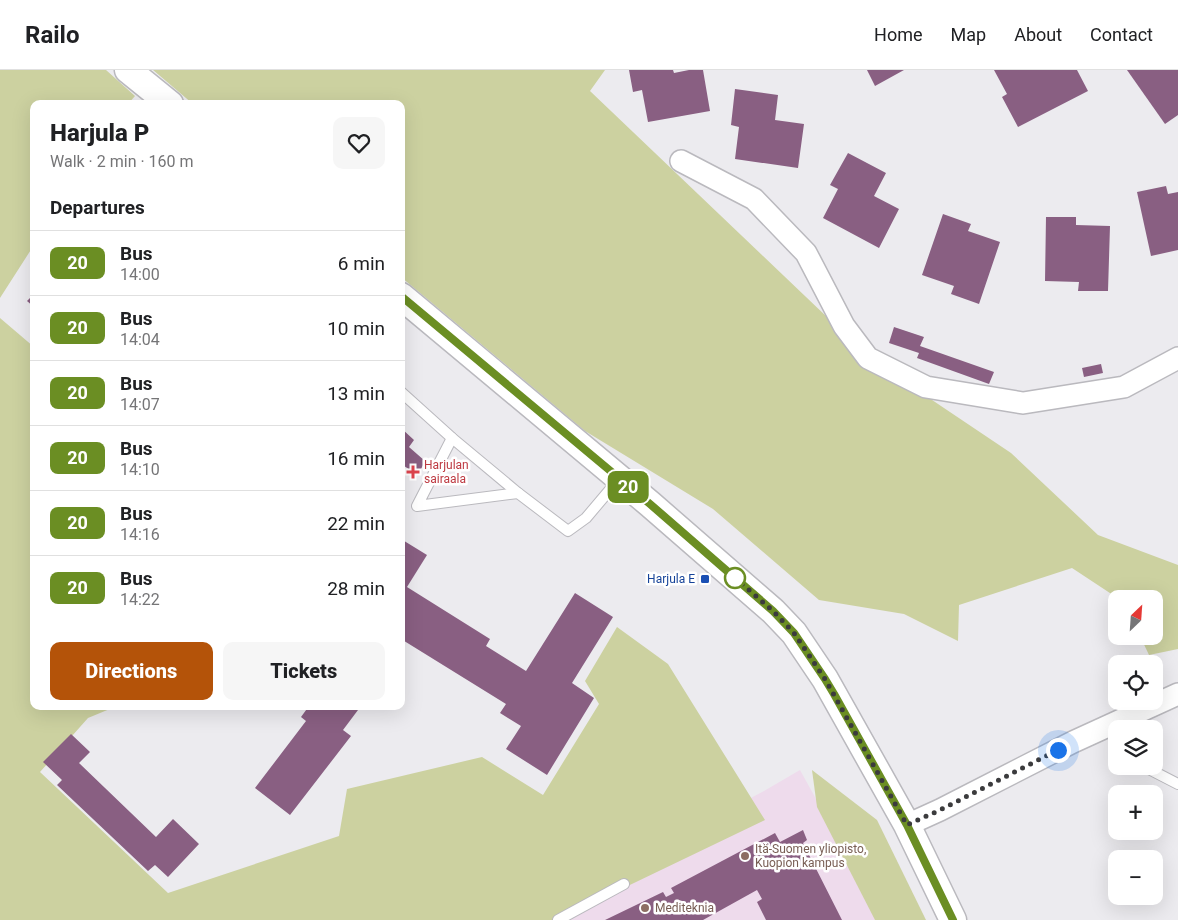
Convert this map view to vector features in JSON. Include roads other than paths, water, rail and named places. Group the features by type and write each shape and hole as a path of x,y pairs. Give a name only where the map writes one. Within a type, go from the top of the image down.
{"street":[{"path":"128,70 165,100"},
{"path":"681,161 754,199 806,253 844,326 868,358 926,387 1023,403 1124,387 1178,358"},
{"path":"405,299 773,611 794,633 825,679 907,825 953,920"},
{"path":"907,825 1073,742 1109,729 1178,694"}],"lane":[{"path":"405,396 452,438 568,532 586,518 619,479"},
{"path":"452,438 417,506 518,493"},
{"path":"1160,775 1178,784"},
{"path":"558,920 624,884"}],"place":[{"name":"Harjulan sairaala","path":"413,472"},
{"name":"Harjula E","path":"705,579"},
{"name":"Itä-Suomen yliopisto, Kuopion kampus","path":"745,856"},
{"name":"Mediteknia","path":"645,908"}]}
